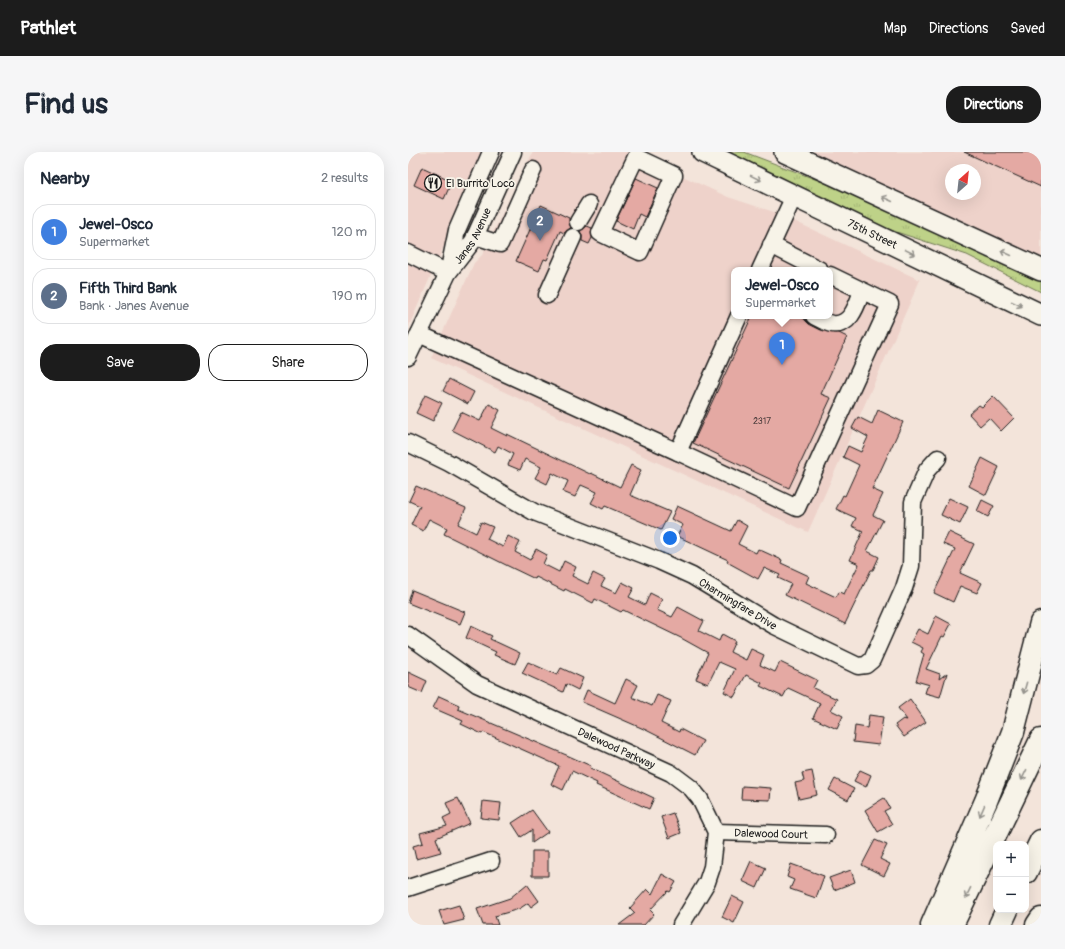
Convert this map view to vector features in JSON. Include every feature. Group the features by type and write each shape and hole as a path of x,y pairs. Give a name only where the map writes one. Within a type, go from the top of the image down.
{"highway":[{"path":"932,925 986,801 1013,732 1041,623"},
{"path":"952,925 1041,740"},
{"path":"1029,866 1041,841"},
{"path":"1000,925 1006,913"},
{"path":"1037,925 1041,919"}],"main road":[{"name":"75th Street","path":"703,152 1041,315"},
{"path":"784,152 1041,270"}],"street":[{"name":"Janes Avenue","path":"448,273 457,230 492,152"},
{"name":"Janes Avenue","path":"408,357 448,273 474,236 513,152"},
{"path":"636,157 656,159 674,175 640,252 600,233 636,157"},
{"path":"474,236 500,244 533,170"},
{"path":"761,267 794,196"},
{"path":"547,295 589,204"},
{"path":"771,245 814,267"},
{"path":"409,255 448,273"},
{"path":"419,334 797,508 890,304 833,276"},
{"path":"821,319 832,324 840,324 850,316 862,291"},
{"path":"678,452 738,319"},
{"name":"Charmingfare Drive","path":"408,443 449,463 534,512 659,561 692,576 773,625 858,666 866,664 872,660 904,588 911,566 914,502 927,470 938,458"},
{"name":"Dalewood Parkway","path":"408,635 477,684 671,773 691,788 700,799 716,832"},
{"path":"681,925 706,882 712,867 716,832"},
{"name":"Dalewood Court","path":"716,832 826,835"},
{"path":"408,888 492,861"}],"shaded area":[{"path":"408,152 485,152 408,328"},
{"path":"533,152 630,152 728,197 777,213 920,280 808,532 431,358 474,263 482,255"},
{"path":"807,152 1041,152 1041,259"}],"green space":[{"path":"725,152 744,152 841,189 1041,281 1041,292 967,255 878,226"}],"building":[{"path":"964,152 1041,152 1041,187"},
{"name":"El Burrito Loco","path":"422,167 452,181 444,199 414,185"},
{"path":"636,178 658,188 645,217 639,214 633,229 616,221"},
{"path":"541,205 569,218 571,228 564,233 560,231 547,260 544,259 539,271 516,261"},
{"path":"587,226 592,228 592,238 589,244 582,241 580,231"},
{"path":"751,319 804,319 809,324 821,330 839,333 847,337 821,394 831,398 789,488 693,443"},
{"path":"449,379 474,392 468,404 443,391"},
{"path":"425,395 442,403 433,421 416,413"},
{"path":"993,396 1014,418 1001,431 989,418 980,426 969,414 979,405 982,407"},
{"path":"489,404 500,410 491,428 507,436 507,434 590,474 591,473 620,487 631,465 641,470 630,495 670,512 661,530 605,506 603,509 591,503 597,492 581,485 575,497 563,492 568,481 552,473 547,484 535,478 541,467 525,459 520,470 508,465 513,454 498,446 495,452 452,430 461,412 480,421"},
{"path":"878,410 903,422 872,489 883,494 873,515 883,520 867,551 879,557 873,570 871,570 845,624 785,595 791,584 778,578 780,575 764,568 758,579 727,562 728,560 677,536 683,525 671,519 677,506 731,531 737,520 747,526 738,544 756,553 758,549 782,560 781,563 809,576 806,583 836,597 839,592 844,594 859,564 850,560 863,531 852,526 856,518 836,509 843,495 845,496 859,465 843,457 848,446 861,452 868,437 852,428 858,417 872,424"},
{"path":"982,458 999,467 986,495 969,486"},
{"path":"416,486 466,508 458,524 476,533 481,522 493,527 487,539 503,547 508,536 520,542 515,552 530,560 536,549 547,555 543,564 559,572 564,561 576,567 572,576 588,584 593,573 605,579 601,586 616,593 622,582 634,588 629,597 645,605 650,593 662,599 657,610 672,617 678,607 704,621 699,631 719,641 722,634 735,641 730,652 746,660 751,649 764,655 760,665 775,672 780,662 817,680 813,688 837,699 831,710 843,716 837,729 813,718 820,703 788,688 783,697 760,686 762,683 746,675 734,697 724,692 735,669 719,662 708,684 696,679 708,653 681,638 623,610 621,612 595,599 593,603 536,577 535,579 444,534 447,528 429,519 423,531 411,525 420,506 409,501"},
{"path":"949,498 968,507 960,524 941,515"},
{"path":"982,500 994,506 988,517 977,511"},
{"path":"949,532 974,544 960,573 982,583 977,593 960,586 953,602 934,593 955,549 943,544"},
{"path":"412,590 465,612 460,624 408,603"},
{"path":"936,616 951,624 944,637 942,636 926,669 940,674 939,679 947,673 940,697 925,693 927,687 930,685 916,681 924,654 921,652 923,648 911,642 918,629 928,634"},
{"path":"471,626 492,636 490,639 520,653 515,664 494,655 496,652 466,638"},
{"path":"528,662 557,675 561,668 583,678 578,690 566,684 563,692 522,673"},
{"path":"408,672 427,681 422,693 408,687"},
{"path":"626,679 638,685 632,697 652,706 657,695 671,701 661,723 679,732 680,729 703,741 695,755 646,730 582,702 587,690 615,703"},
{"path":"439,696 459,705 458,709 591,766 590,768 654,798 649,809 596,785 597,783 572,771 563,790 551,784 559,766 483,732 482,734 461,724 463,721 433,708"},
{"path":"910,699 926,722 904,737 895,725 903,719 907,720 898,708"},
{"path":"869,715 883,717 879,745 853,742 855,726 867,728"},
{"path":"860,770 871,775 866,787 854,781"},
{"path":"812,771 817,795 799,799 795,783 804,781 802,773"},
{"path":"835,779 854,789 848,800 829,790"},
{"path":"742,786 771,788 770,800 741,799"},
{"path":"458,798 470,823 436,838 441,852 416,859 413,846 423,843 420,833 447,826 443,818 451,814 446,803"},
{"path":"884,798 890,808 884,811 892,824 878,832 865,810"},
{"path":"483,801 501,803 499,820 481,818"},
{"path":"532,810 548,832 532,843 532,830 521,837 512,823"},
{"path":"673,813 681,833 669,838 661,817"},
{"path":"875,840 887,845 880,859 890,864 884,876 862,865"},
{"path":"532,851 548,851 548,876 532,876"},
{"path":"751,861 766,868 757,888 742,881"},
{"path":"791,864 824,876 816,898 790,889 794,880 787,877"},
{"path":"851,870 855,882 834,890 829,878"},
{"path":"662,874 676,882 670,892 668,891 650,910 654,914 644,925 619,925 635,913 630,908 647,889 652,894"},
{"path":"527,884 539,901 531,907 528,903 519,909 495,916 498,925 483,925 477,909 510,898"},
{"path":"732,896 744,902 734,923 722,917"},
{"path":"459,905 464,920 444,925 439,911"}],"place":[{"name":"El Burrito Loco","path":"433,183"},
{"name":"Fifth Third Bank","path":"540,241"},
{"name":"Jewel-Osco","path":"782,365"}]}
